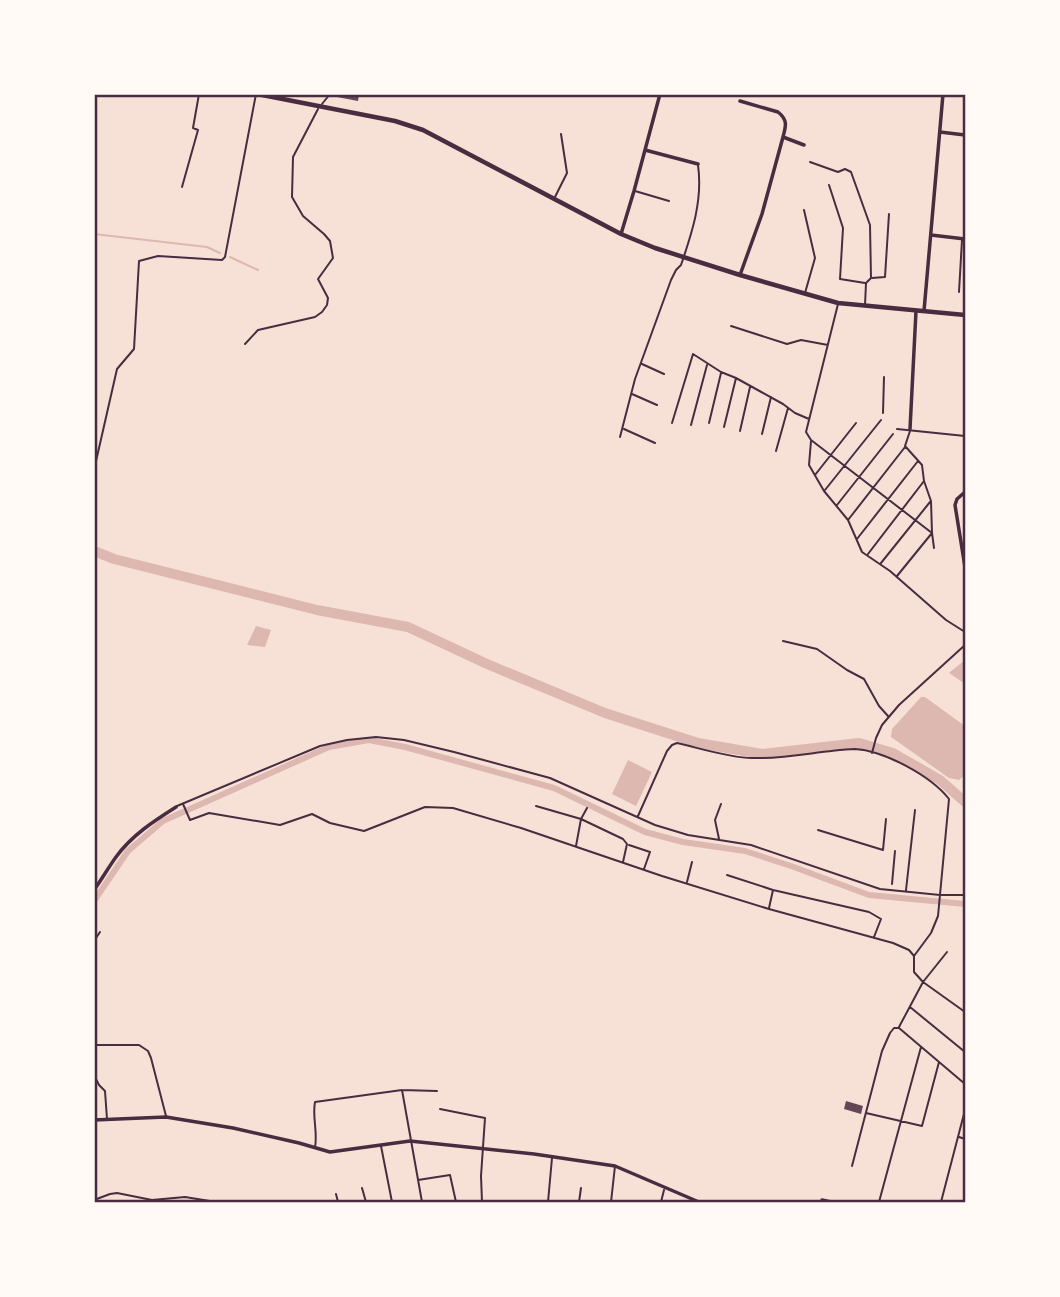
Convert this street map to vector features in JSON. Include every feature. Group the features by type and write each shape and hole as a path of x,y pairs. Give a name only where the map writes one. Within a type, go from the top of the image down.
{"street":[{"path":"257,94 395,121 423,130 637,242 684,258 838,303 965,315"},
{"path":"621,234 660,94"},
{"path":"924,311 943,94"},
{"path":"740,101 778,112 786,119 762,214 740,275"},
{"path":"940,132 965,135"},
{"path":"783,137 804,145"},
{"path":"645,150 698,164"},
{"path":"931,235 964,239"},
{"path":"910,429 916,311"},
{"path":"965,492 955,505 965,567"},
{"path":"94,890 117,855 133,838 176,807"},
{"path":"94,1121 166,1117 233,1128 330,1152 411,1141 615,1166 699,1202"},
{"path":"822,1201 831,1202"}],"lane":[{"path":"182,187 198,130 193,128 199,94"},
{"path":"94,470 117,369 134,349 139,261 158,256 222,260 225,257 257,94"},
{"path":"245,344 258,330 315,317 327,305 328,298 318,279 333,258 330,241 303,216 292,197 293,157 320,106 330,94"},
{"path":"554,198 567,173 561,134"},
{"path":"810,162 838,173 845,169 851,172 870,225 871,278"},
{"path":"620,437 641,364 671,280 684,258 697,215 700,175 698,164"},
{"path":"830,185 843,228 840,279 866,283"},
{"path":"634,191 669,201"},
{"path":"804,210 815,258 804,294"},
{"path":"865,306 866,283 871,278 885,277 889,214"},
{"path":"959,292 964,239"},
{"path":"838,303 806,432 811,440 932,533"},
{"path":"731,326 787,344 802,340 828,345"},
{"path":"672,423 693,354 721,372 771,397 795,414 810,419"},
{"path":"691,425 707,363"},
{"path":"641,364 664,374"},
{"path":"709,423 721,372"},
{"path":"883,413 884,377"},
{"path":"724,427 736,378"},
{"path":"740,430 750,386"},
{"path":"631,393 657,405"},
{"path":"762,433 771,397"},
{"path":"775,451 788,408"},
{"path":"824,491 881,420"},
{"path":"814,476 856,423"},
{"path":"623,429 655,443"},
{"path":"897,429 965,436"},
{"path":"848,520 905,446 910,429"},
{"path":"837,505 892,434"},
{"path":"811,440 808,465 824,491 848,520 862,552 897,576 946,620 965,632"},
{"path":"905,446 922,465 924,481 932,500 934,548"},
{"path":"857,540 918,461"},
{"path":"867,555 924,481"},
{"path":"881,564 932,500"},
{"path":"897,576 932,533"},
{"path":"783,640 817,649 864,679 879,706 889,716"},
{"path":"872,751 883,725 898,705 965,645"},
{"path":"176,807 320,746 376,737 404,740 550,778 655,825 688,835 751,845 880,889 965,895"},
{"path":"638,818 667,751 677,743 748,758 845,749 872,751 924,776 949,799 938,916 931,933 915,956 914,972 923,982 965,1012"},
{"path":"183,804 190,821 209,813 280,825 312,814 330,823 363,831 425,807 453,808 769,909 893,943 909,950 915,956"},
{"path":"719,840 715,820 721,804"},
{"path":"536,806 581,819 623,839 627,844 650,852 644,870"},
{"path":"576,847 581,819 587,808"},
{"path":"906,891 915,810"},
{"path":"818,830 883,850 886,819"},
{"path":"623,863 627,844"},
{"path":"892,884 895,852"},
{"path":"687,883 692,862"},
{"path":"727,875 804,898 869,912 881,919 874,938"},
{"path":"769,909 774,890"},
{"path":"94,941 100,932"},
{"path":"899,1028 923,982 947,952"},
{"path":"910,1007 965,1052"},
{"path":"852,1166 881,1051 894,1028 899,1028 965,1084"},
{"path":"94,1045 144,1047 150,1058 166,1117"},
{"path":"879,1202 921,1047"},
{"path":"866,1112 922,1126 939,1062"},
{"path":"95,1077 105,1091 107,1120"},
{"path":"315,1148 315,1102 402,1090 437,1091"},
{"path":"402,1090 422,1202"},
{"path":"440,1109 485,1118 482,1202"},
{"path":"942,1202 965,1110"},
{"path":"958,1137 965,1139"},
{"path":"381,1145 392,1202"},
{"path":"548,1202 552,1158"},
{"path":"611,1202 615,1166"},
{"path":"418,1180 450,1175 456,1202"},
{"path":"362,1188 366,1202"},
{"path":"579,1202 580,1188"},
{"path":"661,1202 665,1188"},
{"path":"94,1200 117,1193 152,1200 185,1197 216,1202"},
{"path":"336,1194 338,1202"}],"shaded area":[{"path":"256,626 271,630 265,647 247,645"},
{"path":"965,660 965,684 949,673"},
{"path":"921,697 925,697 965,726 965,775 959,780 949,778 891,737 892,729"},
{"path":"628,760 652,772 636,806 612,794"}],"building":[{"path":"340,94 357,94 358,101 337,97"},
{"path":"846,1101 863,1106 861,1114 844,1109"}],"waterway":[{"path":"94,234 207,247 220,253"},
{"path":"230,257 258,270"},
{"path":"94,551 114,559 317,610 408,627 487,664 605,713 698,743 762,754 859,743 893,753 940,780 965,802"},
{"path":"94,901 128,851 163,821 329,747 369,740 405,747 554,788 645,832 683,842 745,851 869,895 965,904"}]}
